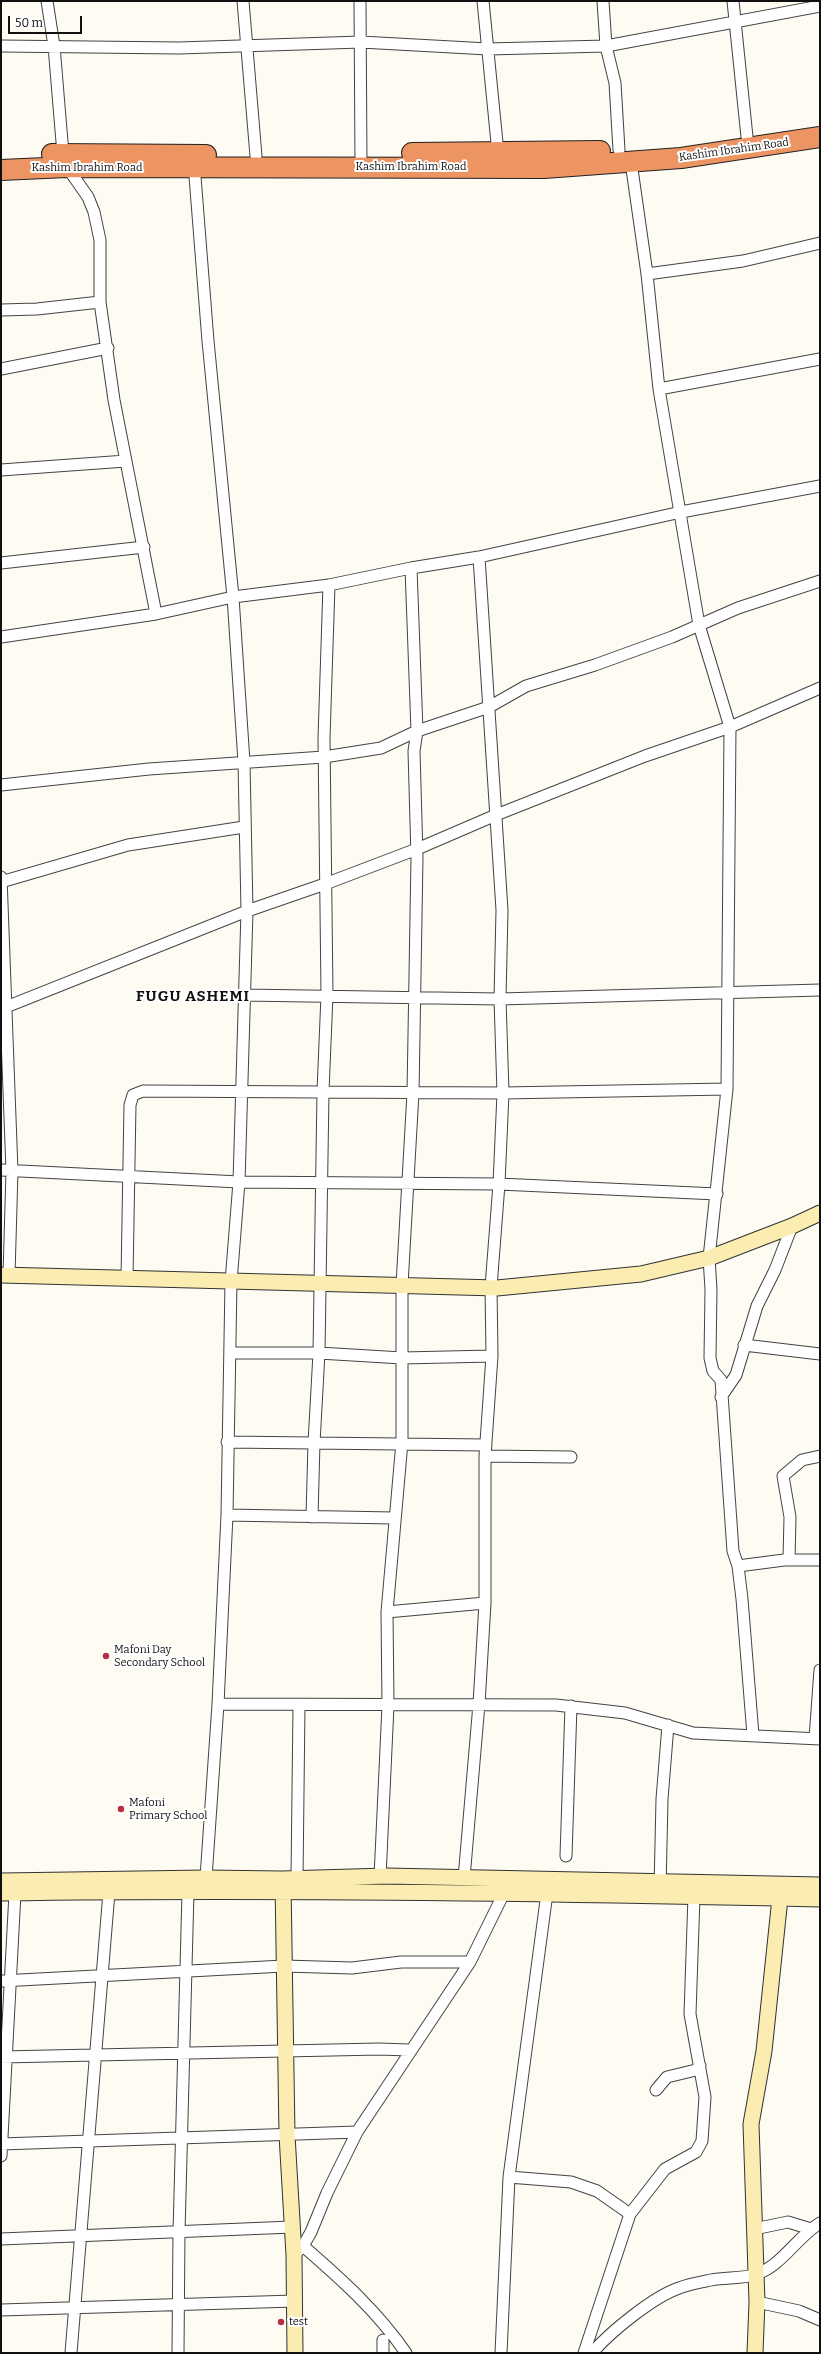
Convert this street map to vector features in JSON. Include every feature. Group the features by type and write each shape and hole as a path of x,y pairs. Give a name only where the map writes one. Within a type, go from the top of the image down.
{"highway":[{"name":"Kashim Ibrahim Road","path":"194,161 256,156 544,168 747,137 820,124"},
{"name":"Kashim Ibrahim Road","path":"1,158 194,161 361,160 498,153 625,156 756,149 820,138"},
{"name":"Kashim Ibrahim Road","path":"1,170 65,160"}],"street":[{"path":"47,1 54,46 65,160 88,197 94,212 100,240 100,302 108,348 114,400 156,614"},
{"path":"243,1 256,156"},
{"path":"360,1 361,160"},
{"path":"483,1 498,153"},
{"path":"603,1 606,46 615,83 625,156 647,274 659,389 699,625 730,727 727,1089 709,1258 711,1288 710,1358 713,1371 721,1380 733,1551 738,1566 753,1735"},
{"path":"733,1 747,137"},
{"path":"1,46 179,48 361,42 488,49 606,46 736,23 820,6"},
{"path":"194,161 209,349 234,597 244,762 244,827 247,911 243,995 239,1182 231,1282 227,1442 227,1515 218,1704 206,1878"},
{"path":"647,274 743,262 820,243"},
{"path":"1,310 37,309 100,302"},
{"path":"1,369 108,348"},
{"path":"659,389 820,359"},
{"path":"1,470 126,460"},
{"path":"1,636 156,614 234,597 329,585 411,568 479,557 681,512 820,486"},
{"path":"1,563 144,547"},
{"path":"464,1878 479,1704 485,1603 485,1450 492,1356 491,1286 499,1184 502,1093 500,1000 502,910 479,557"},
{"path":"380,1877 388,1706 386,1612 402,1442 404,1372 402,1358 402,1286 413,1093 417,849 414,751 417,731 411,568"},
{"path":"1,785 52,778 324,757 381,748 417,731 489,707 526,686 595,665 699,625 738,608 820,581"},
{"path":"312,1517 319,1353 323,1091 327,995 324,757 329,585"},
{"path":"4,1008 247,911 325,884 417,849 496,815 645,756 730,727 820,688"},
{"path":"244,827 128,845 1,880 7,1170 5,1275 402,1286 491,1286 497,1288 641,1274 709,1258 792,1226 820,1213"},
{"path":"243,995 327,995 500,1000 820,990"},
{"path":"127,1278 131,1177 130,1105 133,1095 143,1090 502,1093 727,1089"},
{"path":"7,1170 239,1182 321,1181 499,1184 717,1194"},
{"path":"721,1397 736,1375 757,1306 775,1270 792,1226"},
{"path":"744,1345 820,1354"},
{"path":"230,1353 319,1353 402,1358 492,1356"},
{"path":"227,1442 402,1442 571,1457"},
{"path":"789,1560 790,1517 783,1476 802,1460 820,1456"},
{"path":"227,1515 394,1518"},
{"path":"738,1566 789,1560 820,1560"},
{"path":"386,1612 485,1603"},
{"path":"218,1704 388,1706 479,1704 571,1706 625,1713 693,1733 817,1738 820,1670"},
{"path":"297,1879 300,1705"},
{"path":"566,1856 571,1706"},
{"path":"660,1888 662,1799 668,1725"},
{"path":"1,2156 8,1893 188,1892 283,1886 297,1879 380,1877 464,1878 660,1888 694,1896 820,1899"},
{"path":"1,1881 206,1878 283,1886 504,1893 820,1885"},
{"path":"283,1886 287,2135 292,2227 298,2251 294,2301 295,2353"},
{"path":"71,2353 109,1892"},
{"path":"178,2353 181,2139 188,1892"},
{"path":"298,2251 357,2132 409,2050 434,2019 470,1962 504,1893"},
{"path":"502,2353 509,2177 547,1893"},
{"path":"584,2353 630,2214 665,2169 696,2152 702,2141 706,2097 690,2014 694,1896"},
{"path":"755,2353 757,2302 751,2124 764,2051 780,1898"},
{"path":"6,1980 284,1966 352,1968 401,1962 470,1962"},
{"path":"4,2057 409,2050"},
{"path":"656,2090 667,2077 696,2070 700,2066"},
{"path":"1,2144 357,2132"},
{"path":"509,2177 571,2182 597,2191 630,2214"},
{"path":"754,2229 788,2222 815,2226"},
{"path":"592,2353 604,2339 639,2311 678,2288 713,2280 756,2274 776,2263 815,2226"},
{"path":"1,2239 80,2237 292,2227"},
{"path":"298,2251 347,2284 390,2329 406,2353"},
{"path":"1,2310 178,2306 294,2301"},
{"path":"757,2302 799,2310 820,2320"},
{"path":"383,2340 383,2353"}],"place":[{"name":"Mafoni Day Secondary School","path":"106,1656"},
{"name":"Mafoni Primary School","path":"121,1809"},
{"name":"test","path":"281,2322"}],"district":[{"name":"FUGU ASHEMI","path":"193,997"}]}
